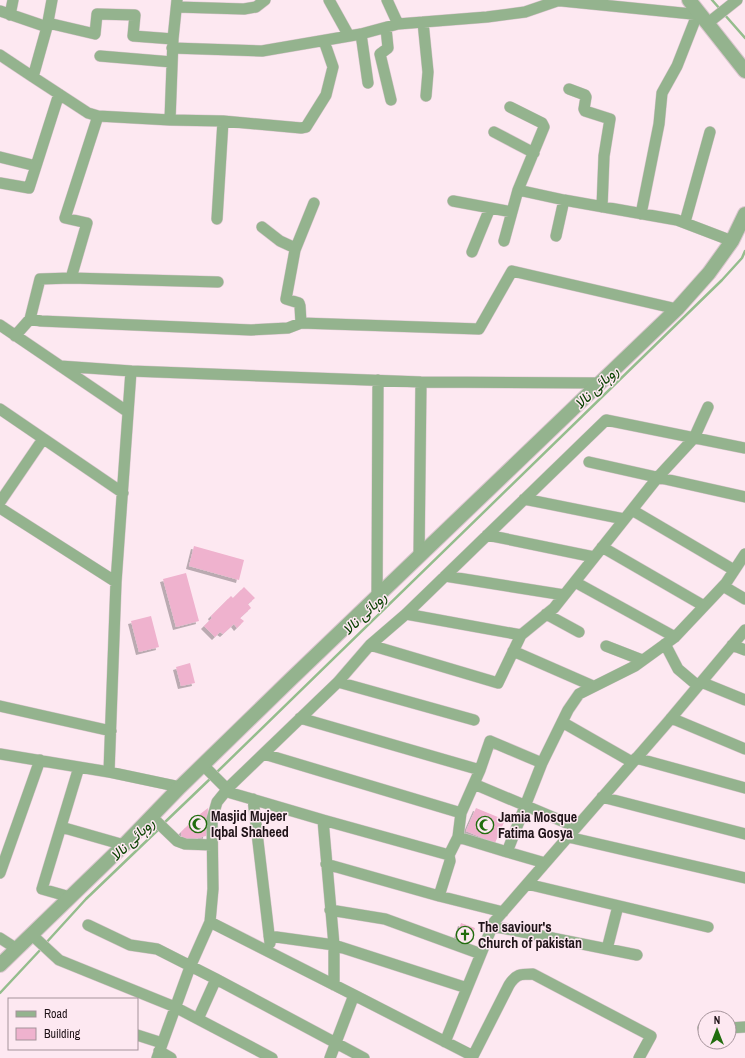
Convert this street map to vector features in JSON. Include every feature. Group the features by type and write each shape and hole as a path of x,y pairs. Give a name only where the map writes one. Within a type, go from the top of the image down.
{"street":[{"path":"13,0 5,13 47,25 95,34 97,14 136,15 133,36 173,43 262,51 361,34 398,24 526,12 562,0 706,17"},
{"path":"33,77 52,0"},
{"path":"170,120 173,43 177,3 244,9 256,7 265,0"},
{"path":"329,0 349,36"},
{"path":"387,0 398,24"},
{"path":"689,0 706,17 745,71"},
{"path":"641,214 659,124 662,93 706,17 735,1"},
{"path":"423,22 428,72 426,96"},
{"path":"386,28 388,48 380,54 391,100"},
{"path":"361,34 368,83"},
{"path":"0,55 88,113 98,116 170,120 223,120 295,128 306,127 326,95 333,67 324,40"},
{"path":"100,56 172,62"},
{"path":"569,89 585,95 585,111 608,117 610,119 604,156 602,207"},
{"path":"0,183 29,188 59,94"},
{"path":"504,242 518,190 544,127 542,123 510,107"},
{"path":"71,278 87,223 65,218 98,116"},
{"path":"217,219 223,120"},
{"path":"494,132 534,152"},
{"path":"685,222 710,132"},
{"path":"0,157 36,166"},
{"path":"518,190 685,222 732,242"},
{"path":"556,236 564,200"},
{"path":"453,201 512,212"},
{"path":"301,323 299,303 286,299 295,250 314,203"},
{"path":"472,252 490,208"},
{"path":"0,965 17,949 35,938 70,897 124,845 154,819 180,787 204,766 377,596 677,310 709,273 732,242 745,214"},
{"path":"262,227 280,241 293,247 295,250"},
{"path":"30,319 41,321 251,330 288,328 301,323 479,329 512,271 677,310"},
{"path":"15,336 30,319 40,279 71,278 218,282"},
{"path":"0,325 128,412"},
{"path":"59,366 131,371 421,382 599,383"},
{"path":"109,772 116,582 131,371"},
{"path":"377,596 378,380"},
{"path":"419,556 421,382"},
{"path":"370,645 498,683 521,635 554,608 658,477 694,438 708,407"},
{"path":"0,409 123,493"},
{"path":"159,1051 190,967 210,922 213,889 212,819 217,802 225,788 264,754 338,682 370,645 406,614 606,420 745,448"},
{"path":"0,502 43,439"},
{"path":"589,462 745,497"},
{"path":"524,499 624,519"},
{"path":"0,508 116,582"},
{"path":"632,510 734,570"},
{"path":"487,535 594,558"},
{"path":"602,547 704,606"},
{"path":"507,852 542,763 568,710 579,694 635,666 675,637 723,586 745,554"},
{"path":"445,576 564,595"},
{"path":"575,582 675,637"},
{"path":"723,586 745,599"},
{"path":"406,614 521,635"},
{"path":"546,614 579,632"},
{"path":"445,1042 492,926 502,912 671,718 745,630"},
{"path":"665,644 678,669 699,684 745,700"},
{"path":"732,645 745,650"},
{"path":"606,646 642,660"},
{"path":"513,651 593,686"},
{"path":"338,682 474,720"},
{"path":"0,706 111,731"},
{"path":"300,718 480,770"},
{"path":"671,718 745,749"},
{"path":"562,722 634,760 745,788"},
{"path":"439,896 450,861 449,855 458,837 461,813 480,770 490,741 542,763"},
{"path":"0,754 109,772 180,787"},
{"path":"264,754 461,813"},
{"path":"0,873 40,760"},
{"path":"204,766 231,793 449,855"},
{"path":"70,897 42,889 79,767"},
{"path":"474,784 576,827"},
{"path":"602,797 745,834"},
{"path":"253,799 270,953"},
{"path":"154,819 177,841 185,844 212,845"},
{"path":"323,820 334,945 334,985"},
{"path":"61,827 124,845"},
{"path":"458,837 545,863"},
{"path":"568,837 745,878"},
{"path":"326,864 502,912"},
{"path":"526,884 708,927"},
{"path":"607,949 618,906"},
{"path":"330,910 385,919 481,954"},
{"path":"210,922 472,1057 514,977 522,974 533,974 651,1036 639,1058"},
{"path":"88,925 130,945 157,949 364,1058"},
{"path":"492,926 637,955"},
{"path":"269,936 334,945 467,988"},
{"path":"0,938 17,949"},
{"path":"35,938 58,960 175,1008 272,1058"},
{"path":"198,1019 216,979"},
{"path":"330,1058 354,995"},
{"path":"138,1036 171,1058"}],"building":[{"path":"194,546 244,560 239,580 189,566"},
{"path":"186,573 199,621 176,627 163,579"},
{"path":"244,587 255,598 248,604 251,608 240,618 244,621 237,628 234,624 223,634 220,632 215,637 204,626 212,618 211,616 231,596 233,598"},
{"path":"151,616 159,647 139,652 131,621"},
{"path":"190,663 195,683 181,686 176,667"},
{"name":"Masjid Mujeer Iqbal Shaheed","path":"208,808 206,836 190,840 182,838 181,832 188,825 192,824 191,821"},
{"name":"Jamia Mosque Fatima Gosya","path":"476,808 505,820 495,843 466,831"},
{"name":"The saviour's Church of pakistan","path":"461,923 475,928 469,946 455,942"}],"waterway":[{"name":"روہائی نالا","path":"712,0 720,9"},
{"name":"روہائی نالا","path":"724,14 745,38"},
{"name":"روہائی نالا","path":"216,773 722,280 742,258 745,251"},
{"name":"روہائی نالا","path":"163,824 211,778"},
{"name":"روہائی نالا","path":"45,944 86,899 160,828"},
{"name":"روہائی نالا","path":"0,993 42,948"}],"place":[{"name":"Masjid Mujeer Iqbal Shaheed","path":"198,824"},
{"name":"Jamia Mosque Fatima Gosya","path":"485,825"},
{"name":"The saviour's Church of pakistan","path":"465,935"}]}
